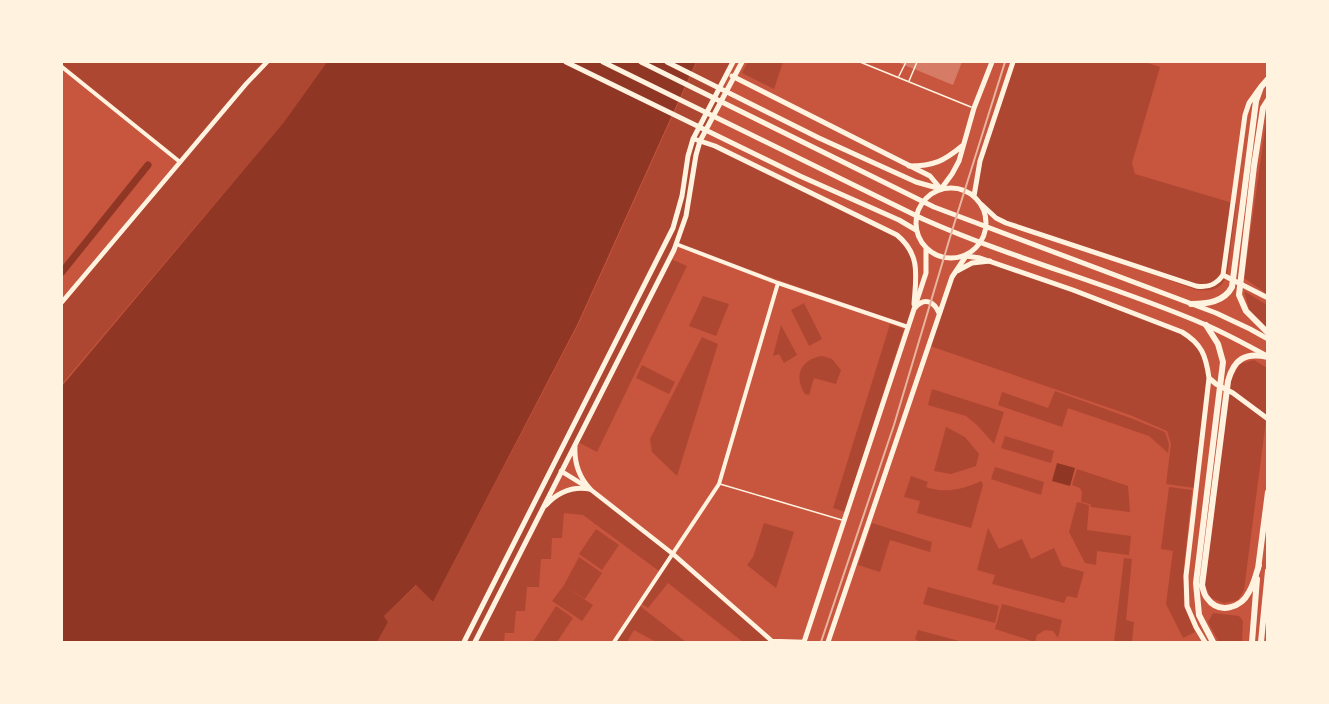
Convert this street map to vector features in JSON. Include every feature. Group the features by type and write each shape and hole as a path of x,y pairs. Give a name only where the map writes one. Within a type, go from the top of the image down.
{"highway":[{"path":"1191,304 1210,303 1224,297 1232,286 1256,101 1268,79"},
{"path":"1268,100 1263,108 1254,166 1239,290 1240,301 1246,311 1268,333"},
{"path":"1206,325 1218,344 1223,362 1223,394 1202,585 1207,598 1223,608 1240,604 1250,591 1258,565"},
{"path":"1213,642 1199,615 1196,583 1223,394 1237,361 1250,356 1268,357"},
{"path":"1252,642 1258,565 1268,492"},
{"path":"1261,642 1268,571"}],"main road":[{"path":"566,62 800,176 883,212 916,230"},
{"path":"603,62 958,235 1206,325 1268,357"},
{"path":"642,62 934,207 1216,313 1268,339"},
{"path":"667,62 819,138 916,182 941,189 964,190 974,196 996,218 1006,223 1206,288 1219,282 1223,275 1245,115 1249,103 1262,87"},
{"path":"464,642 674,228 693,139 733,62"},
{"path":"475,642 676,244 686,216 700,141 742,62"},
{"path":"982,206 986,217 983,240 966,256 955,259 935,255 926,249 920,240 916,230 918,210 924,201 941,189 952,174 992,62"},
{"path":"974,196 980,161 1013,62"},
{"path":"727,73 930,176 941,189"},
{"path":"693,139 715,146 897,235 905,242 914,257 916,277 914,310"},
{"path":"909,166 933,164 946,158 963,145"},
{"path":"804,642 926,273 926,249"},
{"path":"966,256 990,261 1073,290 1182,332 1199,345 1207,364 1209,378 1186,576 1187,606 1205,642"},
{"path":"828,642 952,277 966,256"},
{"path":"952,277 959,269 972,263 990,261"},
{"path":"1223,275 1268,298"},
{"path":"914,310 921,302 928,301 935,306 939,315"},
{"path":"1209,378 1268,419"},
{"path":"576,442 574,448 576,464 584,482 590,489"},
{"path":"537,519 553,498 563,492 582,488 590,489"},
{"path":"1265,588 1268,596"}],"street":[{"path":"62,302 267,62"},
{"path":"62,67 180,162"},
{"path":"676,244 778,283 908,327"},
{"path":"614,642 719,484 778,283"},
{"path":"561,471 590,489 673,554 772,642 804,642"}],"lane":[{"path":"860,62 974,108"},
{"path":"898,77 906,62"},
{"path":"909,82 917,62"},
{"path":"719,484 844,521"}],"shaded area":[{"path":"62,62 265,62 180,160"},
{"path":"270,62 327,62 284,122 62,384 62,306 247,85"},
{"path":"327,62 696,62 578,323 433,602 416,585 384,616 388,622 377,642 62,642 62,386 284,122"},
{"path":"697,62 734,62 701,142 892,233 909,250 915,277 907,325 676,244 474,642 377,642 388,622 384,616 417,585 433,602 579,323"},
{"path":"748,62 783,62 774,89 742,73"},
{"path":"1013,62 1144,62 1160,67 1132,163 1135,174 1236,204 1227,275 1219,287 1212,290 1197,290 1006,223 982,205 974,196 980,161"},
{"path":"1267,115 1268,294 1244,278"},
{"path":"671,259 687,266 597,452 578,442"},
{"path":"990,262 1182,332 1199,346 1209,378 1195,488 1166,484 1171,444 1167,431 1130,415 930,346 953,277 965,266"},
{"path":"1244,291 1267,305 1267,328 1249,309"},
{"path":"703,296 729,304 716,336 689,326"},
{"path":"804,303 822,339 809,346 791,310"},
{"path":"890,324 904,329 845,512 833,508"},
{"path":"781,325 797,355 784,363 779,354 773,356"},
{"path":"702,337 718,344 677,476 652,452 650,439"},
{"path":"822,356 832,359 841,370 836,384 814,378 809,395 805,394 800,381 801,369 809,361"},
{"path":"1254,360 1267,368 1268,405 1244,590 1238,600 1224,603 1211,598 1205,585 1231,381 1239,364"},
{"path":"642,365 675,382 669,394 636,378"},
{"path":"932,389 1004,412 994,444 966,416 928,405"},
{"path":"1055,391 1165,432 1169,444 1168,453 1149,436 1068,408 1062,427 998,405 1002,392 1048,408"},
{"path":"946,427 965,437 979,454 976,466 951,474 934,471"},
{"path":"1005,436 1054,451 1051,463 1001,448"},
{"path":"1057,463 1075,468 1070,486 1052,481"},
{"path":"995,467 1044,482 1041,495 991,479"},
{"path":"1077,469 1128,486 1130,512 1091,507 1090,504 1081,502 1080,488 1072,485"},
{"path":"911,476 928,482 926,487 940,490 961,488 981,481 983,485 971,528 917,513 920,501 904,497"},
{"path":"1169,487 1192,490 1183,576 1184,606 1195,632 1183,638 1166,604 1173,551 1161,549"},
{"path":"573,490 589,490 670,554 659,571 583,515 564,513 562,538 552,538 551,559 541,559 539,587 527,587 525,611 516,611 514,633 505,633 504,642 477,642 547,507 554,499"},
{"path":"1077,502 1089,505 1087,530 1131,536 1129,555 1097,551 1096,565 1085,563 1069,532"},
{"path":"764,523 794,532 776,588 747,565 753,557"},
{"path":"872,523 932,542 930,552 890,540 880,572 858,565"},
{"path":"988,528 999,549 1022,539 1031,559 1054,548 1062,566 1084,572 1077,598 1067,596 1064,603 992,584 995,575 977,570"},
{"path":"596,529 619,545 602,570 579,554"},
{"path":"673,556 770,642 743,642 668,583 648,608 642,604"},
{"path":"579,557 602,573 585,599 564,586 593,605 582,621 552,601 564,585"},
{"path":"1124,558 1132,559 1126,620 1134,622 1132,642 1114,642"},
{"path":"928,587 999,606 995,623 923,604"},
{"path":"1002,604 1062,620 1058,638 1053,631 1045,630 1037,635 1035,642 995,629"},
{"path":"556,606 573,618 557,642 533,642"},
{"path":"640,606 686,642 656,642 634,630 627,642 616,642"},
{"path":"1213,613 1239,616 1243,621 1242,642 1219,642 1208,622"},
{"path":"918,630 963,642 920,642 915,639"}],"building":[{"path":"897,62 962,62 953,85"}],"waterway":[{"path":"62,272 148,165"}],"railway":[{"path":"821,642 894,425 1005,62"}]}
